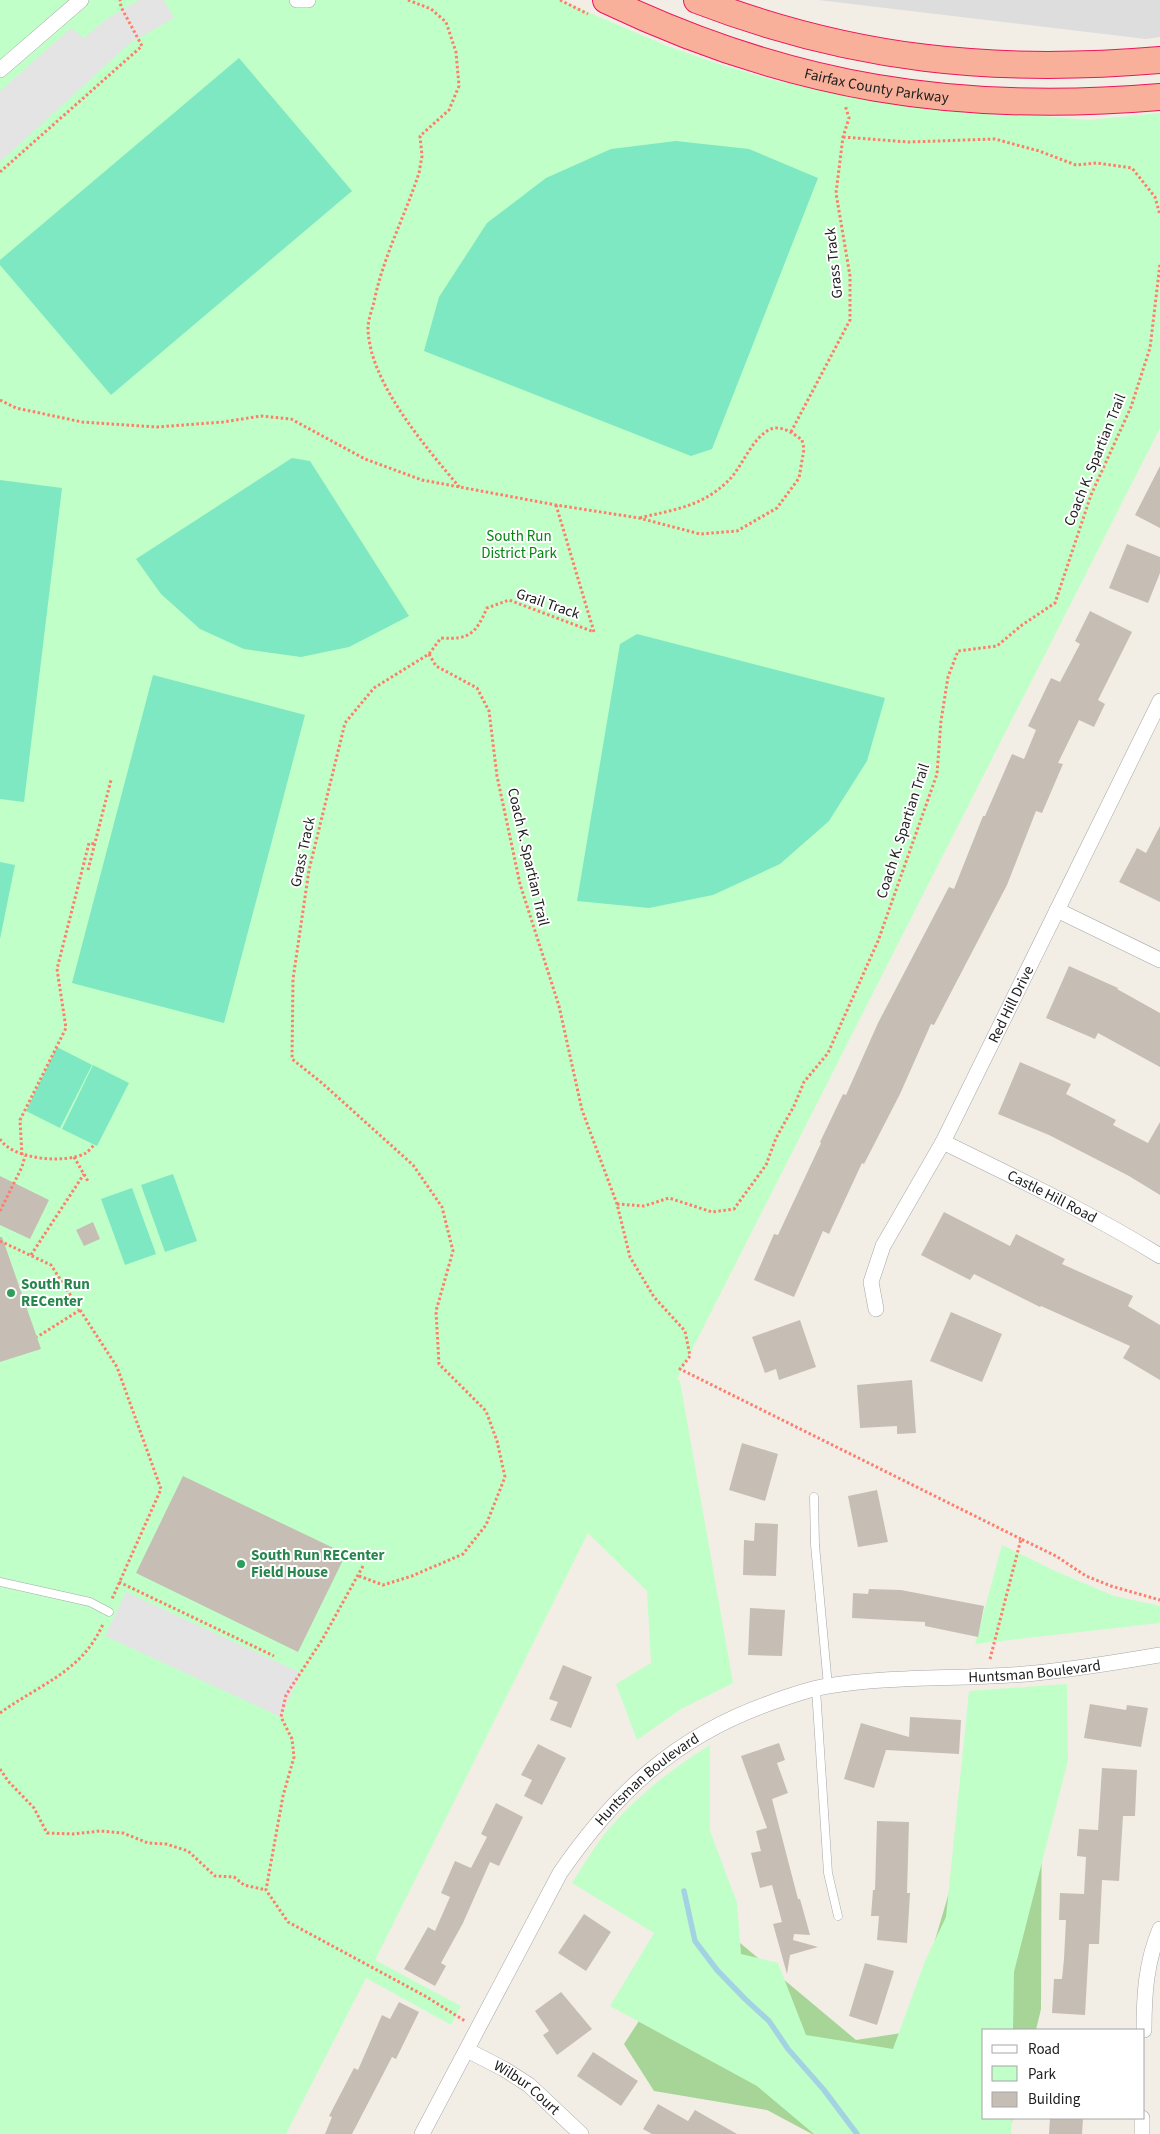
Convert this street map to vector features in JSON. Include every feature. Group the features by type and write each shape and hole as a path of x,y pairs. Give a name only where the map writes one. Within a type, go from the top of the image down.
{"highway":[{"name":"Fairfax County Parkway","path":"606,0 690,38 798,72 867,87 933,96 1010,102 1086,102 1160,97"},
{"path":"697,0 757,22 821,39 921,58 1028,66 1160,60"}],"street":[{"path":"0,70 55,20 81,0"},
{"path":"297,0 308,0"},
{"name":"Red Hill Drive","path":"876,1309 871,1282 883,1246 943,1142 1160,701"},
{"path":"1057,910 1160,960"},
{"name":"Castle Hill Road","path":"943,1142 1038,1189 1134,1240 1160,1256"},
{"name":"Huntsman Boulevard","path":"422,2134 560,1873 584,1838 612,1805 657,1764 705,1732 742,1713 822,1687 870,1681 985,1677 1036,1673 1160,1655"},
{"path":"1144,2029 1146,1980 1149,1959 1160,1929"},
{"name":"Wilbur Court","path":"467,2050 504,2069 529,2085 582,2134"},
{"path":"1142,2119 1142,2134"}],"lane":[{"path":"814,1497 828,1873 838,1916"},
{"path":"0,1582 90,1602 109,1612"}],"path":[{"path":"0,172 142,46 121,8 120,0"},
{"path":"408,0 431,9 446,22 456,52 459,86 449,110 420,136 422,156 420,172 378,280 368,328 376,370 430,452 460,488"},
{"name":"Grass Track","path":"791,432 850,320 850,276 836,193 843,137 849,118 845,104"},
{"path":"843,137 908,142 996,139 1039,151 1076,165 1097,163 1132,168 1155,197 1160,215"},
{"name":"Coach K. Spartian Trail","path":"617,1204 644,1206 668,1198 712,1212 734,1209 766,1165 776,1138 794,1106 804,1082 828,1053 878,941 937,774 942,712 948,677 958,651 997,646 1022,625 1056,604 1090,495 1130,407 1150,348 1160,264"},
{"path":"0,400 16,408 82,422 156,428 223,422 261,416 291,419 365,459 422,480 556,505 639,518 700,534 737,531 777,508 799,478 804,448 802,440 791,432 780,428 768,430 752,447 727,482 695,505 639,518"},
{"name":"Grail Track","path":"429,654 441,638 454,639 473,633 478,628 487,608 509,600 594,632 556,505"},
{"name":"Grass Track","path":"359,1576 383,1585 412,1576 463,1554 486,1525 505,1477 497,1441 486,1411 439,1364 436,1311 453,1251 442,1207 413,1164 322,1083 292,1059 293,979 309,870 345,723 374,688 429,654"},
{"name":"Coach K. Spartian Trail","path":"429,654 436,666 477,688 489,711 497,776 520,884 537,943 559,1006 582,1110 617,1204 630,1257 654,1297 685,1331 690,1356 680,1369 1021,1539"},
{"path":"88,870 112,780"},
{"path":"0,1211 22,1168 20,1120 66,1028 57,969 89,843 95,844"},
{"path":"0,1140 6,1148 23,1156 74,1157 86,1152 94,1145"},
{"path":"74,1157 89,1183"},
{"path":"31,1255 84,1174"},
{"path":"0,1241 51,1265 117,1367 161,1489 113,1595 109,1612 101,1629 80,1660 67,1671 0,1713"},
{"path":"37,1337 80,1310"},
{"path":"985,1677 1021,1539 1056,1556 1086,1576 1111,1586 1160,1600"},
{"path":"266,1890 283,1796 294,1757 292,1738 281,1717 286,1695 322,1640 363,1566"},
{"path":"119,1582 274,1656"},
{"path":"0,1769 8,1781 34,1808 47,1833 73,1834 100,1831 123,1833 148,1843 166,1844 188,1851 215,1876 234,1876 244,1885 266,1890 288,1922 425,1996 478,2030"}],"shaded area":[{"path":"139,0 164,0 174,18 130,43 0,162 0,91 71,28 84,38 108,18"},
{"path":"818,0 1160,0 1160,37 1146,39"},
{"path":"126,1592 301,1673 281,1717 105,1636"}],"green space":[{"name":"South Run District Park","path":"0,0 559,0 670,47 719,64 777,81 835,93 921,106 1088,120 1160,113 1160,428 677,1379 680,1381 733,1683 681,1709 637,1740 616,1684 651,1663 647,1591 588,1533 375,1960 461,2006 451,2025 366,1978 286,2134 0,2134"},
{"path":"239,58 352,191 111,395 0,265 0,260"},
{"path":"676,141 749,149 818,178 712,449 691,456 424,351 439,297 487,223 546,178 611,149"},
{"path":"292,458 310,461 409,616 349,647 301,657 244,649 200,629 161,594 136,559"},
{"path":"0,480 62,488 24,802 0,799"},
{"path":"637,634 885,698 867,761 829,821 780,864 713,895 649,908 577,901 620,644"},
{"path":"153,675 305,715 224,1023 72,983"},
{"path":"0,862 15,865 0,939"},
{"path":"57,1047 92,1065 60,1128 26,1111"},
{"path":"93,1065 129,1083 97,1146 62,1129"},
{"path":"173,1174 197,1241 165,1252 141,1185"},
{"path":"132,1188 156,1254 125,1265 101,1199"},
{"path":"1002,1545 1055,1571 1114,1596 1160,1606 1160,1623 975,1644"},
{"path":"1067,1684 1068,1760 1014,1972 1013,2029 982,2029 982,2119 1012,2119 1011,2134 814,2134 757,2086 610,2006 654,1933 572,1883 602,1837 631,1806 668,1774 710,1745 710,1831 737,1903 741,1954 778,1963 806,2035 893,2049 925,1961 946,1917 969,1691"},
{"path":"1042,1736 1041,2009 1036,2029 982,2029 982,2119 1013,2119 1008,2134 812,2134 767,2110 654,2091 624,2044 683,1953 733,1937 856,2040 908,2032 970,1821"}],"building":[{"path":"1160,466 1160,528 1135,515"},
{"path":"1127,544 1160,557 1160,573 1148,603 1109,588"},
{"path":"1090,611 1132,632 1098,700 1105,704 1094,727 1079,720 1058,763 1063,764 1042,813 1036,811 1007,885 934,1025 931,1024 900,1094 864,1164 862,1163 829,1234 823,1231 794,1297 754,1280 774,1234 778,1235 843,1094 846,1095 878,1023 949,887 954,889 983,816 985,816 1012,754 1024,759 1036,730 1028,726 1051,678 1060,682 1080,644 1075,641"},
{"path":"1160,826 1160,902 1119,882 1137,848 1146,853"},
{"path":"1069,966 1118,988 1160,1013 1160,1067 1098,1033 1095,1039 1046,1018"},
{"path":"1020,1062 1071,1084 1066,1094 1116,1120 1113,1125 1148,1143 1160,1122 1160,1195 1129,1176 1049,1135 998,1114"},
{"path":"0,1176 49,1200 30,1239 0,1225"},
{"path":"944,1212 1010,1246 1016,1234 1065,1259 1062,1264 1133,1296 1128,1306 1160,1325 1160,1380 1123,1358 1130,1346 1040,1307 974,1274 970,1280 921,1255"},
{"path":"93,1222 100,1239 84,1246 76,1230"},
{"name":"South Run RECenter","path":"0,1237 2,1237 41,1349 0,1362"},
{"path":"951,1312 1002,1334 982,1382 930,1361"},
{"path":"800,1320 816,1367 779,1380 776,1369 765,1373 752,1337"},
{"path":"912,1380 916,1433 897,1434 897,1426 860,1428 857,1385"},
{"path":"742,1443 778,1454 765,1501 729,1490"},
{"name":"South Run RECenter Field House","path":"183,1476 346,1554 298,1652 136,1573"},
{"path":"877,1490 888,1542 858,1547 848,1496"},
{"path":"755,1523 778,1524 776,1576 743,1575 744,1540 754,1541"},
{"path":"869,1589 901,1590 984,1606 978,1637 925,1626 925,1622 852,1618 853,1593 868,1594"},
{"path":"750,1608 785,1610 782,1656 748,1655"},
{"path":"563,1665 592,1677 571,1728 550,1720 558,1702 549,1699"},
{"path":"1090,1704 1126,1710 1127,1705 1148,1708 1141,1747 1084,1738"},
{"path":"910,1717 961,1720 959,1754 886,1750 874,1788 844,1779 861,1723 909,1737"},
{"path":"779,1743 785,1760 777,1763 788,1793 772,1799 798,1899 800,1899 810,1935 794,1934 793,1940 818,1947 790,1955 787,1974 773,1924 782,1922 772,1885 760,1888 751,1853 761,1851 756,1831 767,1828 741,1756"},
{"path":"538,1744 566,1758 542,1805 524,1796 532,1780 521,1775"},
{"path":"1102,1768 1137,1770 1135,1816 1123,1816 1119,1881 1102,1880 1099,1944 1089,1944 1085,2015 1052,2013 1054,1979 1062,1979 1064,1959 1066,1920 1059,1920 1060,1893 1084,1894 1086,1857 1077,1856 1079,1829 1098,1830"},
{"path":"496,1803 523,1817 499,1866 490,1862 463,1923 441,1963 446,1966 435,1986 404,1969 428,1927 435,1931 450,1897 441,1893 455,1861 471,1868 487,1837 481,1834"},
{"path":"877,1821 909,1822 907,1893 910,1893 907,1943 877,1940 879,1916 871,1916 873,1890 875,1890"},
{"path":"584,1914 611,1932 586,1971 558,1953"},
{"path":"865,1963 894,1971 877,2025 849,2016"},
{"path":"561,1992 592,2029 557,2055 543,2035 549,2031 535,2011"},
{"path":"399,2002 419,2012 396,2059 392,2057 352,2134 325,2134 332,2117 329,2116 354,2068 358,2070 382,2015 390,2019"},
{"path":"593,2052 638,2081 621,2106 577,2076"},
{"path":"658,2104 688,2121 695,2110 737,2134 652,2134 643,2129"},
{"path":"1050,2119 1083,2119 1082,2134 1049,2134"}],"waterway":[{"path":"684,1891 695,1941 717,1970 769,2021 788,2049 824,2090 857,2134"}],"place":[{"name":"South Run RECenter","path":"11,1293"},
{"name":"South Run RECenter Field House","path":"241,1564"}]}
